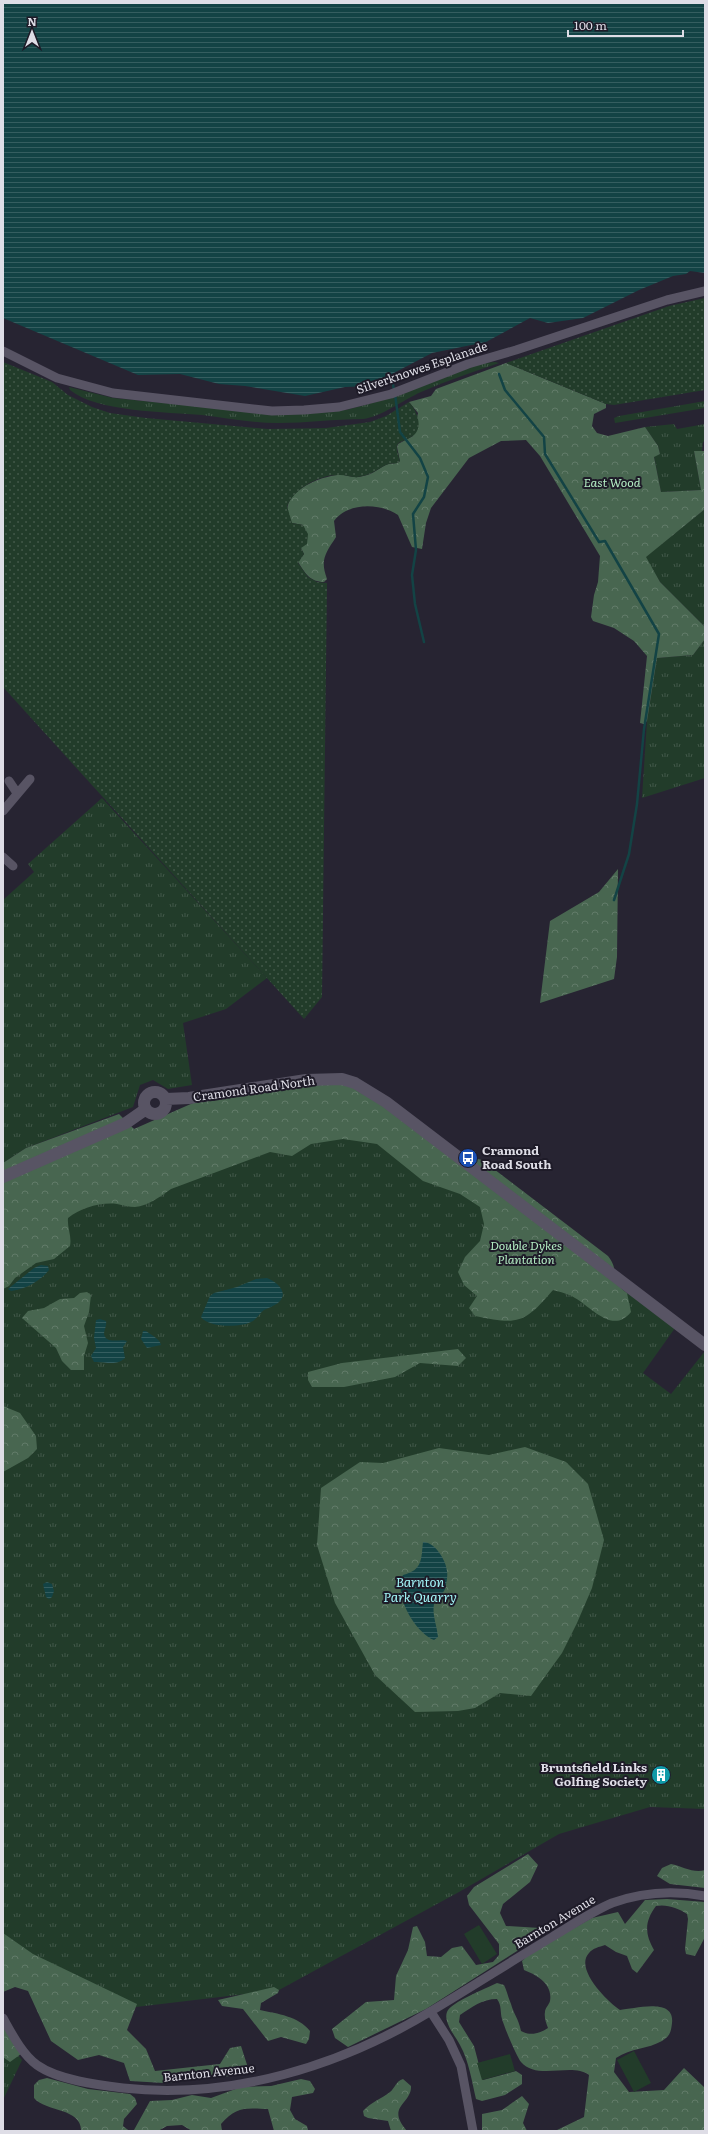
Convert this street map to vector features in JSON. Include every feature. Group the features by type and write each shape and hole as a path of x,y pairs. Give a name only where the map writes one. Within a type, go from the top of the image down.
{"street":[{"name":"Silverknowes Esplanade","path":"3,350 57,378 113,393 272,410 332,408 391,394 468,364 516,350 667,300 705,291"},
{"path":"3,811 30,779"},
{"path":"9,781 17,794"},
{"path":"3,857 13,866"},
{"name":"Cramond Road North","path":"166,1099 189,1098 306,1080 342,1079 355,1083 386,1102 705,1345"},
{"path":"158,1092 166,1099 166,1105 159,1113 153,1114 146,1109 144,1100 149,1093 158,1092"},
{"path":"3,1176 126,1123 146,1109"},
{"name":"Barnton Avenue","path":"3,2018 10,2032 37,2065 48,2070 93,2083 158,2090 218,2087 260,2080 308,2068 338,2057 431,2012 612,1903 634,1896 660,1892 681,1892 705,1896"},
{"path":"431,2012 449,2040 461,2066 473,2131"}],"green space":[{"path":"705,298 705,390 614,405 606,404 506,363 669,306"},
{"path":"3,362 52,382 68,395 92,407 110,413 146,418 268,429 326,428 370,422 386,416 409,402 415,410 419,425 418,429 415,434 399,442 397,445 400,461 388,464 370,474 363,476 356,477 332,475 324,477 309,483 302,488 291,499 287,506 292,523 303,525 308,534 307,544 301,548 304,554 298,563 308,577 317,582 327,583 322,997 304,1019 3,687"},
{"path":"482,363 499,363 430,388 414,395 385,412 363,419 269,423 202,415 133,410 97,403 82,397 70,390 69,387 113,398 227,409 346,410 394,397"},
{"name":"East Wood","path":"506,363 606,404 606,408 594,414 592,426 597,433 608,436 645,427 658,446 660,454 654,457 661,492 701,490 694,451 705,451 705,509 646,557 660,582 705,627 705,639 693,655 657,658 647,721 644,724 640,723 647,656 634,641 614,628 593,621 591,617 594,595 598,582 600,556 540,456 526,440 501,441 469,458 431,508 426,523 422,549 412,547 398,515 382,508 364,506 347,510 334,521 336,537 326,553 324,567 327,579 324,582 311,579 298,562 304,554 301,548 303,525 292,523 288,513 288,504 293,496 309,484 319,480 337,475 356,477 363,476 371,474 388,464 400,461 397,447 398,444 413,436 418,413 409,402 431,396 436,389"},
{"path":"705,401 705,408 615,423 614,418 619,416"},
{"path":"674,424 677,429 705,424 705,441 703,442 702,451 694,451 701,490 661,492 654,456 660,454 658,446 645,427"},
{"path":"705,509 705,627 660,582 645,557"},
{"path":"705,639 705,778 642,798 647,721 657,658 693,655"},
{"path":"102,798 267,978 226,1009 183,1023 192,1085 168,1089 153,1080 140,1085 133,1107 26,1148 3,1163 3,900 34,872 28,864"},
{"path":"618,869 617,957 614,979 540,1003 550,921 599,892"},
{"name":"Double Dykes Plantation","path":"320,1084 353,1085 464,1163 475,1158 482,1160 608,1256 614,1267 615,1279 617,1283 627,1293 631,1312 624,1318 617,1321 610,1320 602,1317 573,1297 553,1290 535,1310 527,1316 519,1319 501,1321 475,1316 469,1308 477,1296 464,1285 458,1272 465,1257 480,1241 484,1224 480,1207 460,1194 423,1181 377,1144 343,1139 311,1144 292,1156 270,1152 171,1189 145,1205 133,1207 117,1204 104,1204 73,1214 68,1218 70,1246 54,1259 36,1263 15,1278 9,1286 3,1289 3,1163 26,1148 119,1114 134,1129 193,1103"},
{"path":"353,1084 675,1328 643,1373 671,1394 705,1351 705,1809 650,1807 559,1834 459,1892 279,1990 136,2007 3,1940 3,1272 53,1208"},
{"path":"87,1292 91,1295 89,1312 84,1326 88,1343 84,1356 84,1370 71,1370 62,1361 56,1348 22,1318 28,1311 44,1308 60,1299 74,1298 80,1293"},
{"path":"458,1349 466,1358 458,1366 420,1363 395,1377 344,1387 312,1387 308,1380 308,1372 342,1363"},
{"path":"3,1406 20,1413 36,1436 37,1449 28,1458 3,1472"},
{"path":"525,1447 566,1462 588,1484 604,1540 592,1588 562,1653 531,1696 500,1693 475,1708 458,1711 415,1712 375,1675 335,1603 317,1545 321,1488 360,1462 383,1463 439,1448 489,1455"},
{"path":"528,1854 538,1865 530,1882 503,1904 500,1913 506,1926 540,1928 539,1937 426,2009 348,2047 335,2038 332,2029 366,2002 394,2000 396,1976 408,1950 413,1927 417,1926 425,1942 427,1956 441,1957 452,1948 462,1946 476,1965 493,1962 499,1955 499,1944 469,1905 467,1896 474,1887"},
{"path":"671,1864 697,1871 705,1870 705,1888 670,1884 657,1876 662,1868"},
{"path":"667,1899 705,1902 705,1937 695,1956 686,1954 685,1949 688,1919 687,1914 672,1907 656,1906 649,1917 647,1928 649,1939 654,1950 637,1973 632,1969 627,1956 616,1952 605,1945 594,1949 589,1953 586,1960 586,1968 589,1976 601,1993 620,2010 652,2006 661,2007 667,2010 671,2015 671,2029 670,2034 667,2037 657,2044 628,2052 616,2058 614,2072 629,2092 664,2090 684,2068 705,2088 705,2131 555,2131 584,2117 589,2075 582,2071 573,2070 536,2070 521,2062 502,2019 500,2004 497,1999 487,2000 473,2006 460,2015 459,2022 474,2046 483,2080 516,2071 522,2075 522,2084 505,2095 482,2101 476,2099 466,2058 448,2025 446,2016 450,2008 462,2000 497,1983 504,1985 512,2008 519,2022 521,2031 531,2034 545,2030 548,2028 545,2020 545,2014 550,2001 549,1990 543,1981 524,1970 522,1961 530,1953 592,1918 618,1912 625,1924 645,1900"},
{"path":"479,1925 497,1954 482,1964 464,1934"},
{"path":"3,1933 33,1954 137,2004 127,2030 146,2049 155,2071 220,2064 230,2048 241,2046 250,2074 164,2083 130,2081 124,2063 99,2055 78,2060 51,2041 28,1991 15,1987 3,1992"},
{"path":"274,1987 279,1990 278,1993 261,2003 260,2010 281,2014 300,2022 310,2031 309,2039 306,2044 281,2037 268,2041 243,2009 222,2006 218,2000"},
{"path":"3,2026 21,2054 10,2062 3,2057"},
{"path":"3,2037 22,2060 3,2100"},
{"path":"634,2051 651,2083 634,2092 617,2060"},
{"path":"510,2054 515,2071 482,2080 477,2063"},
{"path":"47,2078 88,2089 130,2094 135,2098 137,2104 124,2119 123,2126 128,2130 134,2130 150,2101 172,2100 192,2095 211,2098 241,2087 271,2086 301,2079 310,2081 315,2089 313,2093 292,2097 290,2110 295,2119 307,2126 308,2131 274,2131 268,2109 253,2108 242,2109 226,2118 221,2124 222,2131 192,2131 182,2125 167,2126 158,2131 81,2131 80,2124 76,2118 70,2114 47,2106 34,2098 34,2085 39,2080"},
{"path":"403,2079 411,2086 408,2097 401,2106 398,2116 407,2131 391,2131 388,2121 364,2116 363,2111 366,2108 390,2092 399,2081"},
{"path":"522,2096 529,2104 523,2123 527,2131 482,2131 482,2114 502,2110"}],"water":[{"path":"3,3 705,3 705,273 690,271 686,274 673,276 639,290 583,318 548,323 530,318 486,342 432,353 369,386 345,387 305,396 245,386 219,384 180,374 138,375 3,318"},
{"path":"41,1265 48,1266 49,1270 37,1281 17,1290 11,1291 8,1289 34,1268"},
{"path":"267,1278 275,1282 281,1288 283,1295 278,1303 264,1310 253,1321 241,1325 226,1326 205,1321 201,1317 210,1296 214,1293 237,1287 256,1279"},
{"path":"100,1319 106,1321 105,1337 111,1340 127,1341 123,1347 125,1358 121,1361 114,1363 94,1362 91,1356 96,1348 94,1338 96,1320"},
{"path":"143,1331 146,1331 155,1337 161,1345 147,1348 141,1339"},
{"name":"Barnton Park Quarry","path":"423,1542 436,1548 445,1562 447,1573 445,1589 434,1604 434,1617 438,1637 434,1640 427,1636 413,1621 403,1602 401,1592 403,1575 410,1573 418,1567 420,1563"},
{"path":"47,1582 52,1584 54,1591 52,1597 49,1599 46,1597 43,1584"}],"waterway":[{"path":"391,374 394,390"},
{"path":"499,374 505,390 544,437 545,454 599,542 605,541 659,634 644,729 637,804 629,854 614,900"},
{"path":"395,394 400,432 420,458 428,477 424,497 413,514 416,550 412,575 415,604 424,642"}],"place":[{"name":"Cramond Road South","path":"468,1158"},
{"name":"Bruntsfield Links Golfing Society","path":"661,1775"}]}
